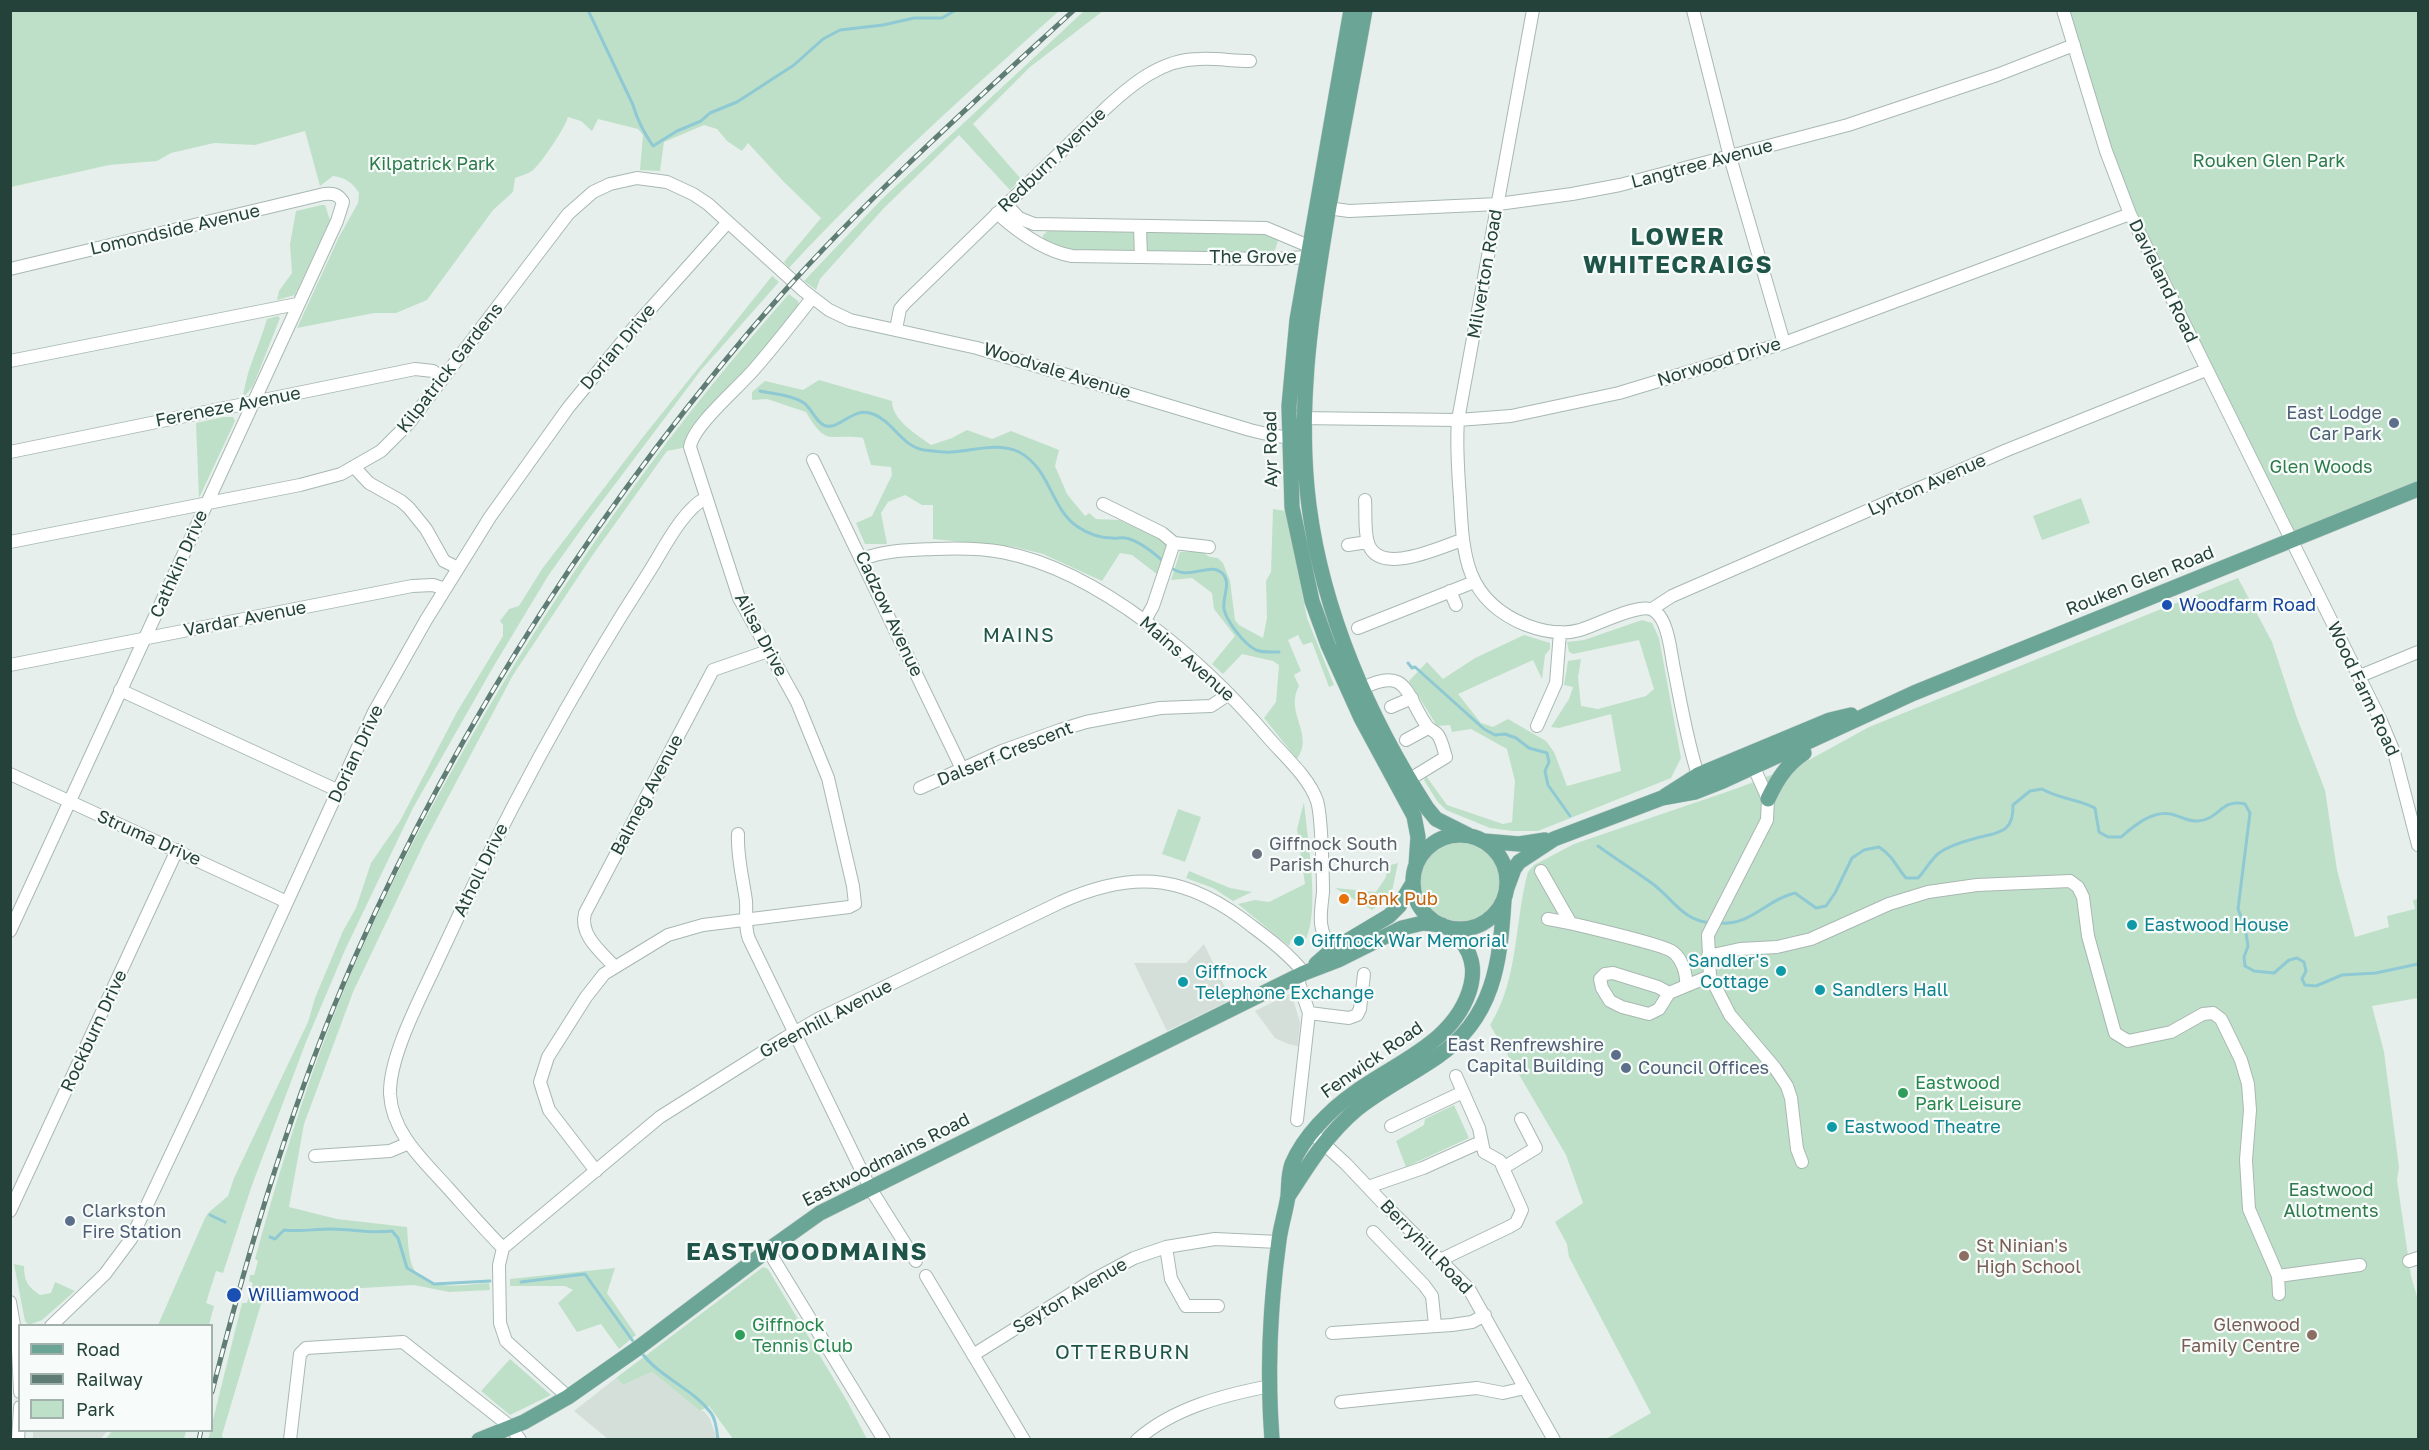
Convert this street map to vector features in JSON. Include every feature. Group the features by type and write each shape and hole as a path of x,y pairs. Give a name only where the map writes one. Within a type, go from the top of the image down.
{"main road":[{"name":"Ayr Road","path":"1341,106 1351,10"},
{"name":"Ayr Road","path":"1365,10 1341,106 1294,347 1289,418 1297,438 1320,568 1333,612 1363,688 1410,778 1436,819 1468,835"},
{"name":"Ayr Road","path":"1312,251 1304,393 1305,418 1297,438 1292,507 1304,570 1320,625 1357,711 1414,816 1418,837 1416,866"},
{"name":"Rouken Glen Road","path":"1662,798 1698,776 1751,761 1846,724 2418,489"},
{"name":"Rouken Glen Road","path":"1505,894 1514,868 1519,862 1554,839 1662,798 1695,792 1830,720 1876,710"},
{"path":"1768,800 1790,762 1846,724"},
{"path":"1468,835 1494,848 1503,861 1507,872 1505,894 1492,916 1481,924 1467,928 1444,926 1433,920 1421,908 1413,884 1416,866 1433,843 1448,836 1468,835"},
{"name":"Rouken Glen Road","path":"1484,841 1519,844 1554,839"},
{"name":"Eastwoodmains Road","path":"479,1440 515,1433 638,1348 820,1213 1301,975 1335,955 1389,916 1405,898 1413,884"},
{"name":"Fenwick Road","path":"1272,1440 1271,1335 1279,1242 1292,1164 1318,1138 1357,1109 1458,1041 1473,1023 1492,987 1505,894"},
{"name":"Eastwoodmains Road","path":"1335,955 1402,928 1423,923 1444,926"},
{"name":"Fenwick Road","path":"1318,1138 1336,1107 1353,1093 1436,1039 1460,1012 1468,996 1472,978 1471,959 1465,944 1444,926"}],"street":[{"name":"Milverton Road","path":"1533,10 1458,420 1457,443 1463,551 1474,582 1485,597 1510,618 1544,630 1560,632 1582,629 1640,608 1652,609"},
{"path":"1693,10 1730,157 1784,343"},
{"name":"Davieland Road","path":"2063,10 2106,151 2130,214 2291,541"},
{"name":"Langtree Avenue","path":"1322,208 1349,211 1497,204 1601,189 1730,157 1858,121 1997,75 2074,45"},
{"name":"Redburn Avenue","path":"896,329 900,309 905,303 1106,108 1148,74 1170,64 1197,58 1250,61"},
{"name":"Kilpatrick Gardens","path":"10,542 300,485 355,468 395,439 568,214 593,192 623,180 654,178 693,194 728,222 812,298"},
{"name":"Lomondside Avenue","path":"10,269 324,194 340,197"},
{"name":"Cathkin Drive","path":"10,931 15,909 69,802 146,639 205,503 342,209 343,202 340,197"},
{"name":"The Grove","path":"1007,205 1019,218 1034,224 1266,228 1312,251"},
{"name":"The Grove","path":"996,213 1054,253 1072,256 1273,259 1312,251"},
{"name":"Norwood Drive","path":"1289,418 1458,420 1511,416 1592,399 1784,343 2130,214"},
{"name":"Dorian Drive","path":"53,1324 105,1274 131,1239 374,712 403,658 445,589 526,465 602,363 728,222"},
{"path":"1140,227 1141,256"},
{"name":"Woodvale Avenue","path":"812,298 850,320 976,348 1250,430 1297,438"},
{"name":"Ailsa Drive","path":"747,918 849,907 856,901 828,778 797,702 739,598 690,447 692,437 756,367 812,298"},
{"path":"10,362 297,304"},
{"name":"Fereneze Avenue","path":"10,452 415,369 433,371 442,379"},
{"name":"Lynton Avenue","path":"1652,609 1672,596 2007,450 2206,370"},
{"name":"Cadzow Avenue","path":"813,460 962,769"},
{"path":"355,468 369,483 409,508 426,529 444,561 458,568"},
{"name":"Atholl Drive","path":"503,1248 409,1143 393,1114 391,1079 401,1046 440,957 497,835 559,719 631,600 690,510 706,498"},
{"path":"1365,500 1368,542 1372,551 1390,560 1407,558 1462,540"},
{"path":"1103,504 1161,533 1174,543 1209,547"},
{"name":"Wood Farm Road","path":"2291,541 2360,676 2394,752 2418,845"},
{"path":"1348,545 1368,542"},
{"path":"1144,622 1154,606 1174,543"},
{"name":"Mains Avenue","path":"862,560 872,555 919,549 1010,554 1047,567 1112,599 1197,664 1229,694 1299,774 1317,800 1323,861 1321,924 1335,955"},
{"path":"1358,628 1474,582"},
{"name":"Vardar Avenue","path":"10,665 412,586 433,585 445,589"},
{"path":"1450,591 1456,605"},
{"path":"1652,609 1664,623 1689,745 1698,776"},
{"path":"1537,726 1556,684 1560,632"},
{"name":"Balmeg Avenue","path":"615,967 584,929 585,913 713,670 768,651"},
{"path":"2360,676 2418,652"},
{"path":"1357,711 1363,688 1384,679 1400,683 1412,698 1428,728 1438,735 1446,758 1410,778"},
{"path":"120,690 339,791"},
{"name":"Dalserf Crescent","path":"920,788 1033,739 1086,722 1160,708 1211,706 1229,694"},
{"path":"1391,707 1412,698"},
{"path":"1406,740 1428,728"},
{"path":"1751,761 1768,800 1767,820 1708,935 1710,976 1730,1015 1775,1068 1787,1086 1791,1098 1797,1149 1802,1162"},
{"name":"Struma Drive","path":"10,774 287,902"},
{"path":"738,834 738,865 746,900 747,918 744,927 748,939 870,1188 916,1261"},
{"name":"Rockburn Drive","path":"10,1211 177,850"},
{"path":"1541,871 1570,922"},
{"path":"1708,956 1740,949 1777,947 1811,939 1889,904 1928,892 1977,885 2070,880 2078,887 2083,897 2092,954 2115,1034 2118,1037 2128,1041 2171,1032 2203,1014 2213,1013 2221,1019 2241,1060 2248,1084 2250,1110 2246,1160 2249,1209 2278,1276 2279,1294"},
{"name":"Greenhill Avenue","path":"503,1248 660,1117 794,1032 1096,887 1126,881 1173,884 1218,901 1269,939 1301,975"},
{"path":"596,1171 552,1115 544,1098 540,1082 548,1058 586,997 604,974 668,935 703,925 747,918"},
{"path":"1548,919 1570,922 1604,933 1666,947 1678,957 1687,976 1686,985"},
{"path":"1669,993 1648,983 1613,973 1605,974 1600,979 1602,988 1610,1001 1649,1014 1659,1009 1669,993 1710,976"},
{"path":"1309,1013 1349,1018 1357,1015 1360,1009 1364,974"},
{"path":"1297,1120 1309,1013 1301,975"},
{"path":"1440,1260 1516,1223 1522,1210 1500,1161 1484,1152 1479,1128 1456,1076"},
{"path":"1390,1126 1463,1092"},
{"path":"1503,1168 1536,1148 1521,1119"},
{"name":"Berryhill Road","path":"1318,1138 1469,1289 1554,1440"},
{"path":"1368,1187 1423,1168 1481,1142"},
{"path":"315,1156 390,1150 409,1143"},
{"path":"1373,1232 1432,1296 1435,1325"},
{"name":"Seyton Avenue","path":"974,1355 1093,1280 1134,1258 1166,1247 1215,1239 1279,1242"},
{"path":"1166,1247 1171,1279 1186,1306 1218,1306"},
{"path":"503,1248 499,1265 500,1323 506,1341 568,1397"},
{"path":"768,1250 884,1440"},
{"path":"2278,1276 2360,1265"},
{"path":"926,1276 1024,1440"},
{"path":"10,1302 18,1370"},
{"path":"1332,1333 1472,1322 1485,1315"},
{"path":"290,1440 300,1353 306,1348 403,1342 515,1433"},
{"path":"1137,1440 1181,1412 1227,1394 1270,1386"},
{"path":"1341,1402 1478,1388 1503,1393 1526,1388"}],"shaded area":[{"path":"1204,944 1231,1000 1167,1031 1134,963 1186,963"},
{"path":"1291,993 1300,1022 1298,1046 1275,1038 1255,1011"},
{"path":"652,1372 700,1411 704,1411 710,1419 717,1439 608,1439 574,1411 616,1378 623,1385"},
{"path":"33,1432 106,1432 100,1440 33,1439"}],"green space":[{"path":"1085,10 1103,11 1030,67 973,124 1021,179 1010,190 959,135 884,208 820,279 816,290 804,281 882,199"},
{"name":"Kilpatrick Park","path":"10,11 1059,11 887,168 789,268 784,262 821,218 748,143 742,151 727,141 717,129 704,125 664,142 660,171 640,170 643,135 638,129 598,119 592,131 581,121 568,117 542,160 531,171 515,178 513,192 493,210 427,300 396,313 374,313 297,328 339,237 358,203 359,193 348,181 333,176 320,186 305,131 255,145 214,143 171,153 157,161 109,165 11,187"},
{"name":"Rouken Glen Park","path":"2063,11 2418,11 2418,489 2291,541 2130,214"},
{"path":"325,205 330,220 295,295 277,300 279,291 292,273 290,244 296,211"},
{"path":"1049,230 1134,230 1134,250 1064,250 1044,241 1043,235"},
{"path":"1147,231 1274,234 1278,241 1275,250 1266,255 1147,253"},
{"path":"772,276 779,282 701,370 548,576 413,808 345,950 306,1042 252,1185 223,1273 216,1271 206,1303 214,1306 209,1324 158,1324 205,1218 228,1196 234,1178 308,1022 315,998 343,931 356,908 371,863 400,821 457,712 503,636 503,625 500,621 509,609 519,606 542,569 643,437"},
{"path":"789,294 798,301 799,307 687,447 667,451 592,556 513,675 425,841 353,992 304,1124 289,1207 337,1219 407,1227 409,1251 417,1274 435,1284 489,1283 490,1290 449,1292 414,1285 276,1293 261,1304 222,1435 223,1439 208,1440 210,1432 213,1432 213,1420 242,1303 247,1303 253,1283 249,1281 250,1275 254,1275 258,1261 255,1259 263,1229 300,1109 332,1020 386,897 448,777 526,646 631,490"},
{"path":"278,316 280,318 253,386 243,398 250,368 267,319"},
{"path":"819,380 892,401 900,420 931,445 967,430 992,439 1011,431 1059,450 1055,466 1067,494 1085,516 1089,513 1096,519 1119,520 1170,543 1158,575 1132,555 1120,553 1102,581 1043,554 1015,547 933,539 933,505 922,505 905,495 888,502 881,513 887,544 865,544 856,523 872,516 892,475 891,467 871,465 863,438 824,435 806,412 767,399 752,400 752,392 765,381 803,390"},
{"path":"233,417 235,421 199,498 196,423"},
{"path":"2081,498 2090,523 2042,540 2033,516"},
{"path":"1273,509 1286,511 1307,618 1334,685 1329,687 1312,642 1303,645 1298,635 1288,640 1301,671 1294,675 1299,686 1295,696 1295,705 1303,741 1302,750 1297,759 1264,718 1276,702 1279,665 1273,661 1242,654 1223,674 1212,664 1235,636 1214,609 1212,593 1192,578 1171,580 1180,552 1200,551 1210,557 1218,558 1223,563 1230,581 1235,620 1239,625 1263,638 1267,618 1266,581 1271,572"},
{"name":"Eastwood Allotments","path":"2238,578 2272,642 2297,718 2325,790 2337,870 2355,937 2389,927 2387,916 2415,909 2413,900 2418,899 2418,998 2372,1006 2384,1052 2399,1167 2397,1180 2411,1276 2418,1300 2418,1439 1606,1439 1651,1413 1569,1257 1567,1244 1555,1222 1583,1203 1566,1155 1490,1025 1506,989 1511,970 1528,872 1534,865 1574,844 1738,788 1809,760 1869,727"},
{"path":"1642,620 1652,623 1659,638 1681,758 1671,778 1538,831 1490,828 1446,810 1437,801 1424,780 1426,776 1447,805 1503,824 1512,822 1515,781 1507,749 1471,729 1452,732 1450,725 1437,726 1409,681 1427,662 1443,679 1475,658 1524,635 1550,643 1550,649 1545,655 1542,679 1533,660 1458,694 1481,723 1493,727 1508,719 1546,741 1554,752 1567,786 1621,771 1611,714 1559,728 1551,727 1569,699 1573,687 1564,685 1568,661 1581,659 1578,677 1581,706 1598,709 1646,696 1654,689 1639,640 1573,654 1569,652 1567,642 1584,640"},
{"path":"1304,802 1312,874 1312,912 1310,928 1305,941 1302,936 1291,940 1289,946 1238,904 1255,900 1269,902 1305,884 1297,829"},
{"path":"1178,809 1201,817 1185,862 1162,854"},
{"path":"1460,841 1475,844 1488,853 1497,866 1500,881 1497,896 1488,909 1475,918 1460,921 1445,918 1432,909 1423,896 1420,881 1423,866 1432,853 1445,844"},
{"path":"1398,863 1391,896 1372,910 1335,888 1376,892 1386,877 1387,866"},
{"path":"1189,871 1230,888 1252,892 1233,901 1213,888 1186,878"},
{"path":"1454,1105 1469,1138 1406,1167 1396,1141 1424,1125 1425,1119"},
{"path":"14,1264 24,1266 28,1283 40,1295 51,1293 55,1282 75,1291 42,1320 32,1324 25,1321"},
{"name":"Giffnock Tennis Club","path":"763,1267 768,1269 847,1401 867,1439 733,1439 709,1406 700,1411 652,1372 623,1385 616,1378"},
{"path":"615,1268 607,1293 636,1335 619,1349 601,1324 577,1332 558,1303 573,1290 565,1286 510,1286 510,1279"},
{"path":"510,1359 551,1395 510,1415 481,1391"},
{"path":"111,1432 186,1432 184,1439 106,1439"}],"waterway":[{"path":"588,10 641,126 653,146 677,131 701,121 710,113 737,102 794,65 823,39 840,30 883,25 914,18 942,18 956,10"},
{"path":"760,391 799,400 826,426 832,426 859,413 873,414 880,417 909,444 924,450 948,452 994,447 1019,452 1038,468 1062,511 1078,527 1098,536 1136,541 1164,562"},
{"path":"1169,566 1183,573 1211,569 1222,573 1226,581 1224,609 1232,626 1241,638 1256,650 1279,652"},
{"path":"1408,663 1484,729 1495,735 1505,734 1516,738 1529,748 1547,753 1549,762 1545,771 1548,785 1570,816"},
{"path":"1718,923 1740,921 1784,896 1795,893 1816,908 1826,906 1852,858 1864,850 1879,847 1891,858 1906,878 1918,878 1933,858 1951,846 2002,831 2007,827 2013,815 2013,805 2030,791 2042,789 2095,808 2099,832 2108,837 2121,837 2144,820 2157,814 2171,814 2198,821 2211,817 2230,804 2245,804 2250,813 2238,909 2245,927 2248,946 2244,957 2245,966 2254,971 2274,973 2289,960 2297,958 2304,962 2306,971 2302,979 2305,985 2316,986 2342,975 2376,973 2418,964"},
{"path":"1598,846 1653,884 1685,914 1711,923"},
{"path":"210,1215 225,1222"},
{"path":"270,1237 275,1239 284,1230 392,1231 398,1238 407,1268 434,1284 490,1281"},
{"path":"521,1282 585,1274 635,1344"},
{"path":"641,1352 657,1369 695,1396 711,1413 718,1440"}],"railway":[{"path":"213,1388 258,1226 293,1117 355,957 396,868 442,781 491,694 543,610 598,527 657,447 781,295 887,184 1074,10"},
{"path":"199,1440 201,1432"}],"place":[{"name":"East Lodge Car Park","path":"2394,423"},
{"name":"Woodfarm Road","path":"2167,605"},
{"name":"Giffnock South Parish Church","path":"1257,854"},
{"name":"Bank Pub","path":"1344,899"},
{"name":"Eastwood House","path":"2132,925"},
{"name":"Giffnock War Memorial","path":"1299,941"},
{"name":"Sandler's Cottage","path":"1781,971"},
{"name":"Giffnock Telephone Exchange","path":"1183,982"},
{"name":"Sandlers Hall","path":"1820,990"},
{"name":"East Renfrewshire Capital Building","path":"1616,1055"},
{"name":"Council Offices","path":"1626,1068"},
{"name":"Eastwood Park Leisure","path":"1903,1093"},
{"name":"Eastwood Theatre","path":"1832,1127"},
{"name":"Clarkston Fire Station","path":"70,1221"},
{"name":"St Ninian's High School","path":"1964,1256"},
{"name":"Williamwood","path":"234,1295"},
{"name":"Giffnock Tennis Club","path":"740,1335"},
{"name":"Glenwood Family Centre","path":"2312,1335"}],"district":[{"name":"LOWER WHITECRAIGS","path":"1678,251"},
{"name":"MAINS","path":"1019,636"},
{"name":"EASTWOODMAINS","path":"807,1252"},
{"name":"OTTERBURN","path":"1123,1353"}],"park label":[{"name":"Glen Woods","path":"2321,467"}]}
